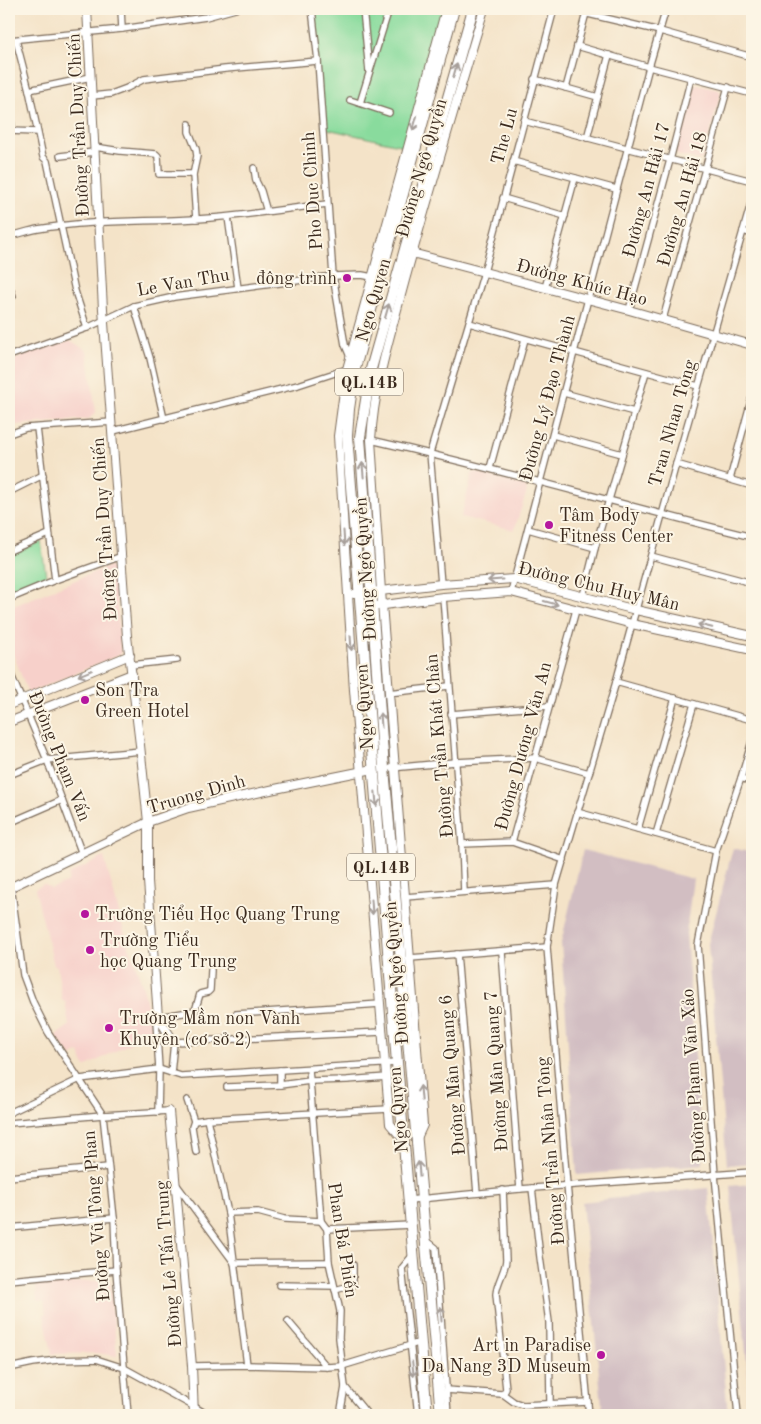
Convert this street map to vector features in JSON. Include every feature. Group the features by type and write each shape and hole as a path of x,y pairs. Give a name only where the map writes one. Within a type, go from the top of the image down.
{"highway":[{"name":"Ngo Quyen","path":"441,1415 384,768 360,608 347,436 351,368 454,9"},
{"name":"Ngo Quyen","path":"428,1415 397,1063 377,606 360,437 371,369 408,252 473,9"}],"street":[{"name":"Đường Trần Duy Chiến","path":"87,9 104,320 127,636 148,822 148,881 158,1017 174,1042"},
{"path":"121,9 122,29"},
{"path":"9,40 122,29 206,17 235,9"},
{"name":"Pho Duc Chinh","path":"312,9 318,61 333,276 345,345 350,357"},
{"path":"363,9 369,75"},
{"path":"360,103 389,9"},
{"name":"Đường Ngô Quyền","path":"404,1140 390,1124 361,772 338,436 351,368 350,357 446,9"},
{"name":"Đường Ngô Quyền","path":"376,592 371,440 379,378 408,252 484,9"},
{"name":"The Lu","path":"484,272 554,9"},
{"path":"566,9 660,31 752,57"},
{"name":"Đường Lý Đạo Thành","path":"511,592 616,189 666,9"},
{"path":"566,88 586,14"},
{"path":"16,40 43,157 47,161 75,292 87,328"},
{"path":"577,46 752,94"},
{"path":"586,138 610,55"},
{"path":"92,96 111,94 144,79 225,69 318,61"},
{"path":"28,90 91,77"},
{"name":"Đường An Hải 17","path":"629,310 691,78"},
{"path":"534,79 598,97"},
{"name":"Đường An Hải 18","path":"663,319 728,87"},
{"path":"350,100 389,113"},
{"path":"9,101 11,131 37,132"},
{"path":"524,121 752,181"},
{"path":"189,124 189,132 197,152 193,175 196,219"},
{"path":"60,156 94,149 156,154 158,156 159,174 193,175"},
{"path":"513,161 616,189"},
{"path":"254,168 256,181 267,212"},
{"path":"545,288 575,178"},
{"path":"503,198 565,216"},
{"name":"Tran Nhan Tong","path":"556,885 616,682 752,200"},
{"path":"9,236 38,229 98,222 228,217 327,204"},
{"path":"228,217 238,288"},
{"path":"743,231 752,234"},
{"name":"Đường Khúc Hạo","path":"408,252 752,344"},
{"path":"442,584 430,453 484,272"},
{"name":"Le Van Thu","path":"9,356 87,328 134,306 174,297 333,276 362,275 372,277"},
{"path":"9,286 13,296"},
{"path":"134,306 150,358 164,419"},
{"path":"470,323 698,386"},
{"path":"490,468 525,339"},
{"path":"113,431 298,385 351,368"},
{"path":"583,596 646,372"},
{"path":"564,393 634,412"},
{"path":"730,479 752,397"},
{"path":"9,434 26,428 112,422"},
{"path":"37,428 55,580"},
{"path":"552,435 622,454"},
{"path":"371,440 490,468 662,515 752,537"},
{"path":"676,464 752,486"},
{"path":"9,492 43,475"},
{"path":"528,529 595,548"},
{"path":"9,551 49,534"},
{"path":"9,600 55,580 122,556"},
{"path":"651,556 752,583"},
{"name":"Đường Chu Huy Mân","path":"348,595 442,584 514,579 636,610 752,636"},
{"name":"Đường Chu Huy Mân","path":"349,610 443,597 511,592 632,624 752,650"},
{"name":"Đường Trần Khát Chân","path":"443,597 464,892"},
{"name":"Đường Ngô Quyền","path":"377,606 388,692 384,768 405,897 423,1125 416,1140"},
{"name":"Đường Dương Văn An","path":"462,844 512,842 576,610"},
{"path":"9,705 130,655"},
{"path":"131,665 178,660"},
{"name":"Đường Phạm Vấn","path":"9,670 47,760 82,854"},
{"path":"9,722 132,674"},
{"path":"616,682 752,720"},
{"path":"388,692 449,686"},
{"path":"638,829 675,698"},
{"path":"656,834 694,704"},
{"path":"451,714 549,706"},
{"name":"Đường Phạm Văn Xảo","path":"738,1415 715,1175 698,945 716,851 752,741"},
{"path":"9,775 47,760 141,751"},
{"path":"384,768 535,758 589,773"},
{"name":"Truong Dinh","path":"10,887 148,822 188,808 384,768"},
{"path":"741,778 752,782"},
{"path":"9,823 62,800"},
{"path":"577,812 716,851"},
{"path":"512,842 564,860"},
{"path":"405,897 556,885"},
{"name":"Đường Trần Nhân Tông","path":"556,885 548,947 567,1185 589,1415"},
{"name":"Đường Vũ Tông Phan","path":"10,887 23,975 33,1002 48,1032 103,1115 114,1218 116,1270 128,1415"},
{"path":"410,958 548,947"},
{"name":"Đường Mân Quang 7","path":"502,952 520,1189"},
{"name":"Đường Mân Quang 6","path":"456,954 478,1193"},
{"path":"158,1112 156,1024 158,1017 195,1011 200,994 210,990 211,970"},
{"name":"Đường Ngô Quyền","path":"236,1014 380,1004"},
{"name":"Đường Ngô Quyền","path":"174,1042 382,1032"},
{"path":"171,1072 174,1042"},
{"name":"Đường Ngô Quyền","path":"9,1113 80,1078 158,1069 181,1076 397,1063"},
{"path":"347,1066 347,1080"},
{"name":"Phan Bá Phiến","path":"309,1069 321,1221 327,1229 329,1262 340,1311 339,1338 345,1388 340,1415"},
{"path":"280,1070 280,1085"},
{"path":"227,1087 386,1077"},
{"path":"187,1100 194,1121 192,1127 196,1152"},
{"path":"194,1121 389,1109"},
{"path":"9,1123 169,1111"},
{"name":"Đường Lê Tấn Trung","path":"169,1111 192,1366 194,1415"},
{"path":"207,1119 228,1213 247,1365"},
{"path":"9,1177 108,1167"},
{"path":"409,1200 503,1190 752,1172"},
{"path":"176,1184 234,1263"},
{"path":"532,1188 549,1322 550,1404"},
{"path":"503,1190 506,1260 496,1294 506,1389 503,1394"},
{"path":"228,1213 258,1212 284,1219 321,1221"},
{"path":"9,1228 114,1218"},
{"path":"327,1229 411,1225"},
{"path":"425,1240 436,1248 448,1415"},
{"path":"414,1255 402,1268 418,1415"},
{"path":"234,1263 329,1262"},
{"path":"279,1285 334,1288 353,1285 353,1265"},
{"path":"9,1280 116,1270"},
{"path":"288,1320 327,1367"},
{"path":"192,1366 342,1366 421,1342"},
{"path":"9,1368 57,1360 96,1360 124,1368 208,1415"},
{"path":"345,1388 368,1415"},
{"path":"446,1390 503,1394 518,1404 588,1402"}],"shaded area":[{"path":"697,85 719,90 721,93 703,158 699,160 677,155 675,152 693,88"},
{"path":"70,340 87,351 96,412 89,419 15,425 9,411 9,363 24,355"},
{"path":"473,471 526,486 527,491 514,530 461,517"},
{"path":"109,566 114,572 121,654 28,693 9,643 9,608"},
{"path":"733,848 752,853 752,1163 727,1165 708,944"},
{"path":"583,850 693,879 686,933 703,1164 577,1175 561,943"},
{"name":"Trường Tiểu học Quang Trung","path":"104,857 125,935 143,987 153,1031 85,1067 79,1052 71,1057 55,1036 69,1026 65,1001 62,1000 57,966 54,965 35,889 44,884 51,889 68,882 69,874"},
{"path":"752,1184 752,1415 730,1186"},
{"path":"708,1188 728,1415 603,1415 582,1202"},
{"path":"110,1280 117,1356 97,1353 52,1354 44,1314 46,1314 44,1301 37,1301 36,1284"}],"green space":[{"path":"311,9 446,9 408,147 323,128"},
{"path":"41,541 46,576 9,591 9,556"}],"place":[{"name":"đông trình","path":"347,278"},
{"name":"Tâm Body Fitness Center","path":"549,525"},
{"name":"Son Tra Green Hotel","path":"85,700"},
{"name":"Trường Tiểu Học Quang Trung","path":"85,914"},
{"name":"Trường Tiểu học Quang Trung","path":"90,950"},
{"name":"Trường Mầm non Vành Khuyên (cơ sở 2)","path":"109,1028"},
{"name":"Art in Paradise Da Nang 3D Museum","path":"601,1355"}]}
